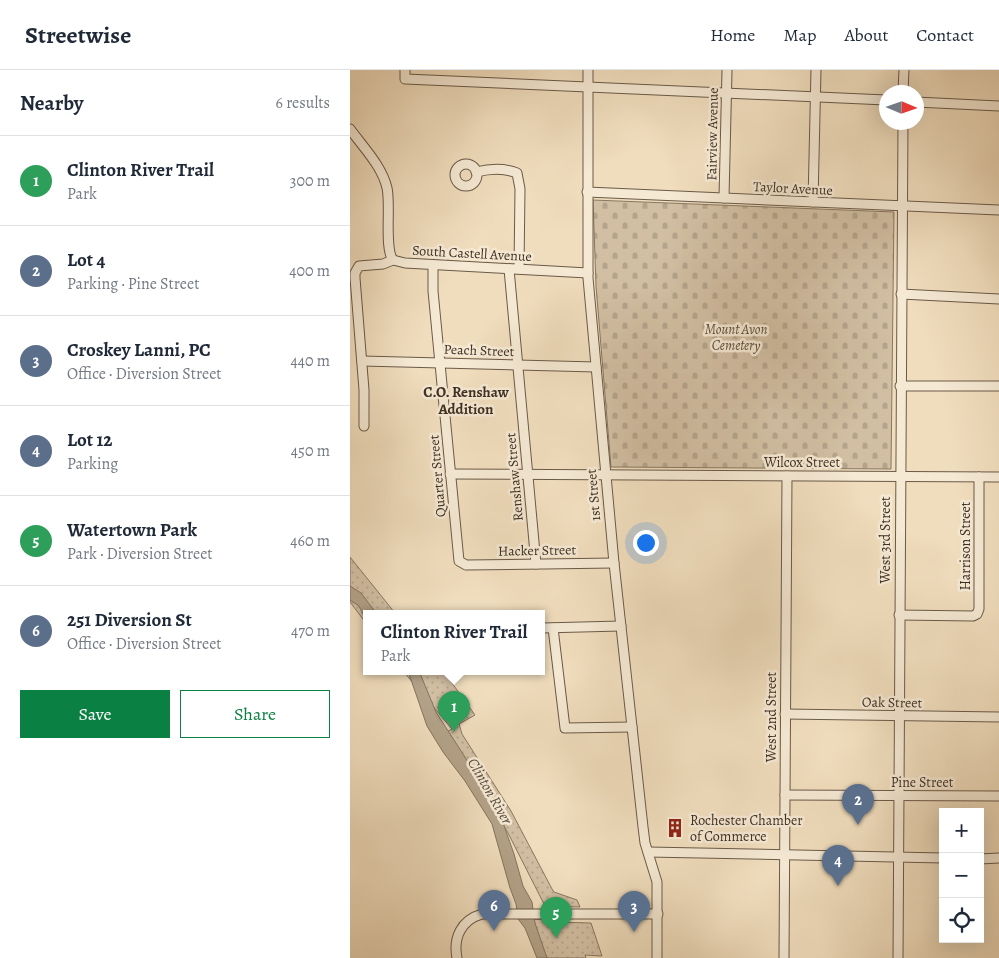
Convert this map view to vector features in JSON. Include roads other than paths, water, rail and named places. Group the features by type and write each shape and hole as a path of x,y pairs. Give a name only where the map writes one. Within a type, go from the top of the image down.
{"street":[{"name":"1st Street","path":"588,70 588,273 605,474 644,834 657,882 657,958"},
{"name":"Fairview Avenue","path":"724,198 726,70"},
{"path":"813,202 816,70"},
{"path":"903,85 904,70"},
{"path":"405,74 588,87 879,100"},
{"path":"924,102 999,106"},
{"path":"350,129 376,164 385,181 388,197 389,250 393,260"},
{"name":"West 3rd Street","path":"898,958 903,130"},
{"path":"476,172 510,170 517,173 520,189 519,269"},
{"name":"Taylor Avenue","path":"587,192 999,210"},
{"name":"South Castell Avenue","path":"354,317 355,278 357,268 363,264 383,264 393,260 405,264 588,273"},
{"name":"Quarter Street","path":"433,265 433,291 450,474 458,556 462,563"},
{"name":"Renshaw Street","path":"509,269 536,564"},
{"path":"901,294 999,299"},
{"path":"350,323 354,317"},
{"path":"354,317 362,361 364,426"},
{"name":"Peach Street","path":"362,361 596,367"},
{"path":"900,386 999,386"},
{"name":"Wilcox Street","path":"450,474 999,477"},
{"name":"West 2nd Street","path":"784,958 786,476"},
{"name":"Harrison Street","path":"899,616 973,616 977,614 979,609 979,477"},
{"name":"Hacker Street","path":"462,563 466,565 614,563"},
{"path":"545,628 621,626"},
{"path":"553,628 565,728 632,727"},
{"name":"Oak Street","path":"785,714 999,717"},
{"name":"Pine Street","path":"785,795 999,796"},
{"path":"648,852 939,858"},
{"path":"984,858 999,858"},
{"path":"457,958 456,940 459,931 466,922 482,914 509,912 658,914"}],"place":[{"name":"Clinton River Trail","path":"454,732"},
{"name":"Lot 4","path":"858,825"},
{"name":"Rochester Chamber of Commerce","path":"675,828"},
{"name":"Lot 12","path":"838,886"},
{"name":"251 Diversion St","path":"494,931"},
{"name":"Croskey Lanni, PC","path":"634,932"},
{"name":"Watertown Park","path":"556,938"}],"district":[{"name":"C.O. Renshaw Addition","path":"466,400"}],"park label":[{"name":"Mount Avon Cemetery","path":"736,338"}],"water label":[{"name":"Clinton River","path":"490,791"}]}
